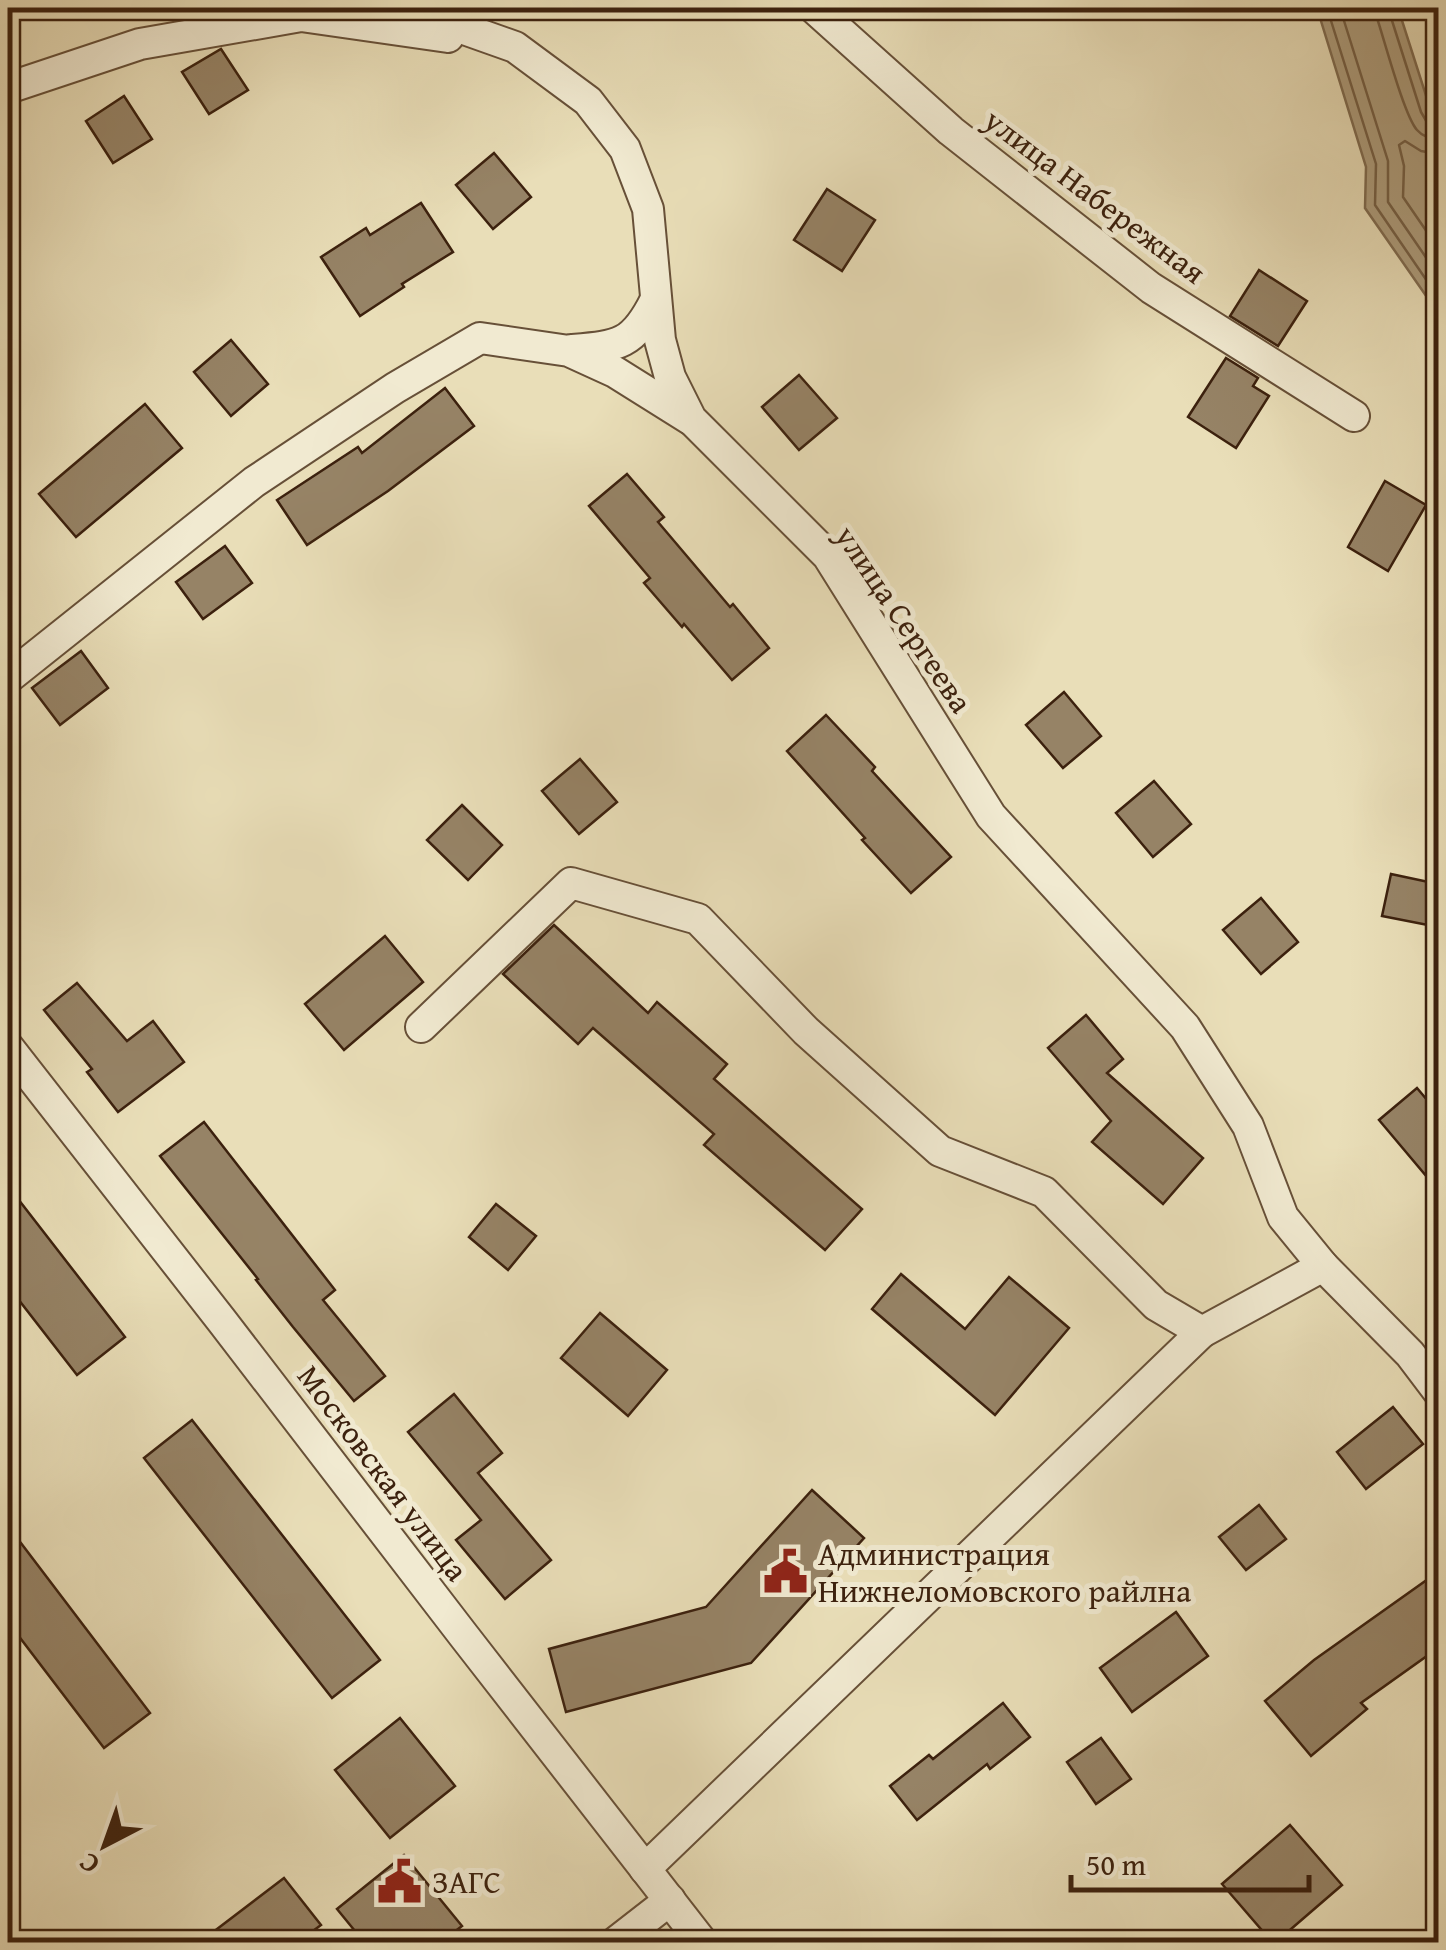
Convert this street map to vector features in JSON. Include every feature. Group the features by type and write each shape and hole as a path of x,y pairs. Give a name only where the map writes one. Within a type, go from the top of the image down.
{"street":[{"name":"улица Сергеева","path":"405,8 515,47 588,101 625,148 648,209 660,340 670,378 691,419 828,556 991,816 1184,1028 1248,1126 1283,1217 1322,1266 1410,1354 1438,1391"},
{"name":"улица Набережная","path":"814,8 951,130 1151,288 1354,416"},
{"path":"8,88 140,44 301,16 515,47"},
{"path":"8,678 254,482 395,388 480,338 569,351 606,348 628,339 643,326 655,302"},
{"path":"569,351 615,372 691,419"},
{"path":"421,1027 571,884 698,919 806,1031 940,1152 1044,1192 1156,1305 1202,1332"},
{"name":"Московская улица","path":"8,1047 702,1942"},
{"path":"645,1869 1202,1332 1322,1266"},
{"path":"616,1942 670,1900"}],"water":[{"path":"1317,8 1398,8 1438,125 1438,313 1365,208 1366,167"}],"building":[{"path":"221,49 248,90 209,114 182,72"},
{"path":"124,96 152,139 113,163 86,121"},
{"path":"494,153 531,197 493,229 456,185"},
{"path":"827,189 875,220 842,271 794,240"},
{"path":"421,203 453,252 360,316 321,257 366,228 370,235"},
{"path":"1259,270 1307,301 1278,346 1230,316"},
{"path":"231,340 268,384 231,416 194,372"},
{"path":"1226,358 1258,378 1253,386 1269,396 1236,448 1188,417"},
{"path":"799,375 837,418 799,450 762,407"},
{"path":"445,388 474,426 388,491 307,545 277,500 358,447 362,453"},
{"path":"145,404 182,448 76,537 39,494"},
{"path":"627,474 664,517 658,522 769,648 732,680 644,583 650,578 589,506"},
{"path":"1385,481 1426,505 1388,571 1348,547"},
{"path":"225,546 252,583 203,619 176,582"},
{"path":"81,651 108,688 60,725 32,688"},
{"path":"1064,692 1101,736 1063,768 1026,725"},
{"path":"826,715 951,857 911,893 787,751"},
{"path":"580,759 617,802 579,834 542,791"},
{"path":"1154,781 1191,824 1153,857 1116,813"},
{"path":"462,805 502,845 468,880 427,840"},
{"path":"1391,874 1438,884 1438,927 1382,916"},
{"path":"1261,898 1298,942 1261,974 1223,930"},
{"path":"554,925 648,1013 657,1002 727,1064 714,1079 862,1209 825,1250 704,1145 714,1134 593,1028 578,1044 503,974"},
{"path":"385,936 423,982 344,1050 305,1004"},
{"path":"77,983 127,1041 153,1021 184,1062 118,1112 87,1072 92,1069 44,1010"},
{"path":"1086,1015 1123,1059 1107,1073 1203,1158 1163,1204 1092,1142 1111,1121 1048,1048"},
{"path":"1417,1088 1438,1113 1438,1190 1379,1120"},
{"path":"204,1122 335,1290 323,1300 385,1376 354,1401 160,1156"},
{"path":"8,1186 125,1337 77,1375 8,1286"},
{"path":"496,1204 536,1236 508,1270 469,1237"},
{"path":"901,1274 965,1329 1009,1277 1069,1328 995,1415 872,1309"},
{"path":"600,1313 667,1370 628,1416 561,1358"},
{"path":"454,1394 502,1453 478,1473 551,1560 505,1599 456,1540 481,1520 408,1432"},
{"path":"1393,1407 1423,1444 1366,1489 1337,1452"},
{"path":"192,1420 380,1660 332,1698 144,1458"},
{"name":"Администрация Нижнеломовского райлна","path":"812,1490 864,1538 751,1663 566,1712 549,1649 706,1607"},
{"path":"1259,1505 1286,1539 1246,1570 1219,1537"},
{"path":"8,1526 150,1713 104,1748 8,1622"},
{"path":"1438,1572 1438,1648 1361,1703 1367,1709 1311,1756 1265,1701 1314,1660"},
{"path":"1176,1612 1208,1656 1132,1712 1100,1668"},
{"path":"1003,1703 1030,1737 990,1769 987,1764 917,1820 890,1786 929,1755 933,1759"},
{"path":"400,1718 455,1786 390,1838 335,1770"},
{"path":"1101,1738 1131,1779 1096,1804 1067,1762"},
{"path":"1290,1825 1342,1885 1272,1942 1222,1884"},
{"name":"ЗАГС","path":"404,1855 462,1926 441,1942 364,1942 337,1909"},
{"path":"284,1878 321,1925 298,1942 200,1942"}],"place":[{"name":"Администрация Нижнеломовского райлна","path":"785,1572"},
{"name":"ЗАГС","path":"399,1882"}]}
